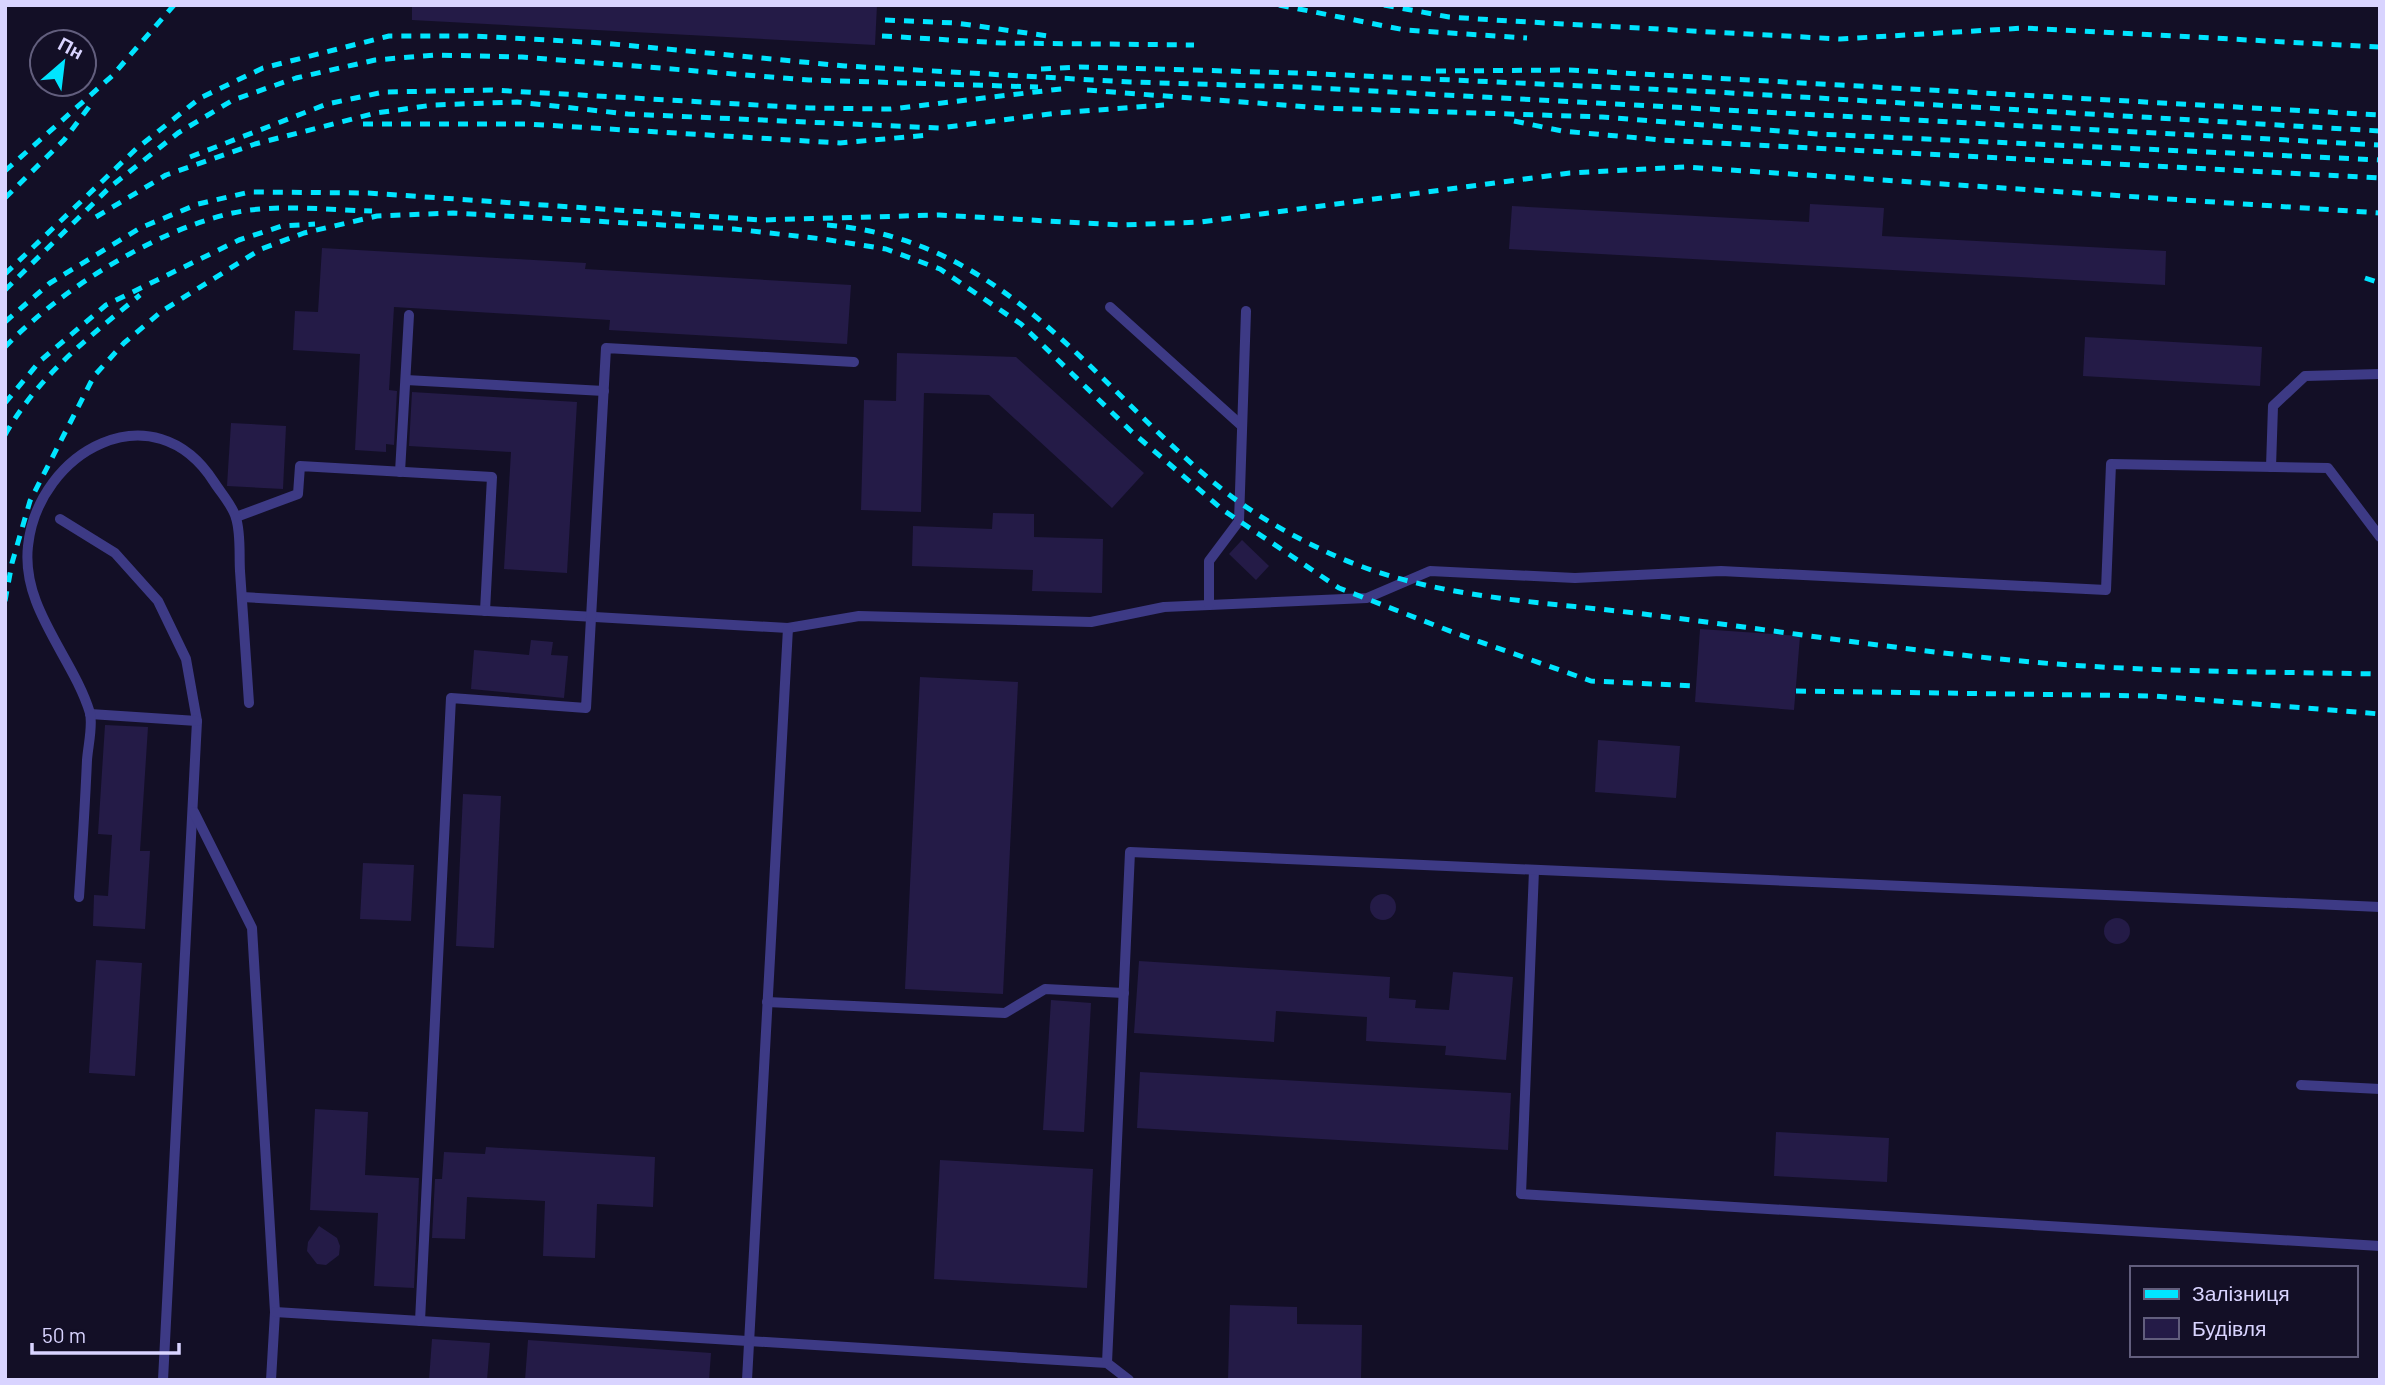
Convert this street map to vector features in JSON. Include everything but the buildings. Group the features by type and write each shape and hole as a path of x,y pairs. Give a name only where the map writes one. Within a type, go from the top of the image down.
{"lane":[{"path":"1110,307 1242,426"},
{"path":"1209,605 1209,561 1239,522 1246,311"},
{"path":"400,472 409,315"},
{"path":"420,1321 451,698 586,708 606,348 854,362"},
{"path":"2271,467 2273,406 2305,376 2380,374"},
{"path":"406,380 604,391"},
{"path":"79,897 90,714 39,609 29,579 27,547 34,516 49,488 66,467 88,450 113,439 140,434 164,438 186,448 203,465 236,517 249,703"},
{"path":"242,597 788,628 859,616 1091,622 1164,607 1367,598 1430,571 1575,579 1721,571 2106,590 2110,464 2328,468 2380,537"},
{"path":"236,517 298,494 300,466 492,478 485,611"},
{"path":"60,519 115,553 158,601 186,659 197,721 163,1380"},
{"path":"747,1380 788,628"},
{"path":"90,714 197,721"},
{"path":"193,809 252,928 275,1312 271,1380"},
{"path":"1107,1363 1130,852 2380,907"},
{"path":"1534,870 1521,1194 2380,1245"},
{"path":"767,1002 1005,1013 1045,989 1124,993"},
{"path":"2301,1085 2380,1089"},
{"path":"275,1312 1107,1363 1129,1380"}],"railway":[{"path":"5,171 112,76 174,5"},
{"path":"1279,5 1405,30 1527,38"},
{"path":"1384,5 1449,17 1840,39 2024,28 2380,47"},
{"path":"885,20 956,23 1048,36"},
{"path":"5,274 136,149 200,98 263,68 389,36 472,36 603,43 845,66 1130,82 1297,87 2380,145"},
{"path":"882,36 1002,43 1194,45"},
{"path":"5,290 109,188 178,133 233,100 296,78 375,60 435,55 522,57 809,80 1038,87"},
{"path":"1041,69 1079,67 1300,73 1715,92 2380,131"},
{"path":"1436,71 1569,70 2380,115"},
{"path":"190,157 327,104 384,92 492,90 809,108 891,109 1069,88"},
{"path":"1087,90 1321,108 1602,117 1818,134 2380,160"},
{"path":"96,217 166,175 255,144 376,113 433,105 517,102 628,114 939,128 1057,113 1164,105"},
{"path":"5,198 64,140 89,107"},
{"path":"1514,121 1562,131 1661,140 2380,178"},
{"path":"363,124 527,124 840,143 929,135"},
{"path":"5,322 50,283 140,228 198,204 250,192 368,193 762,220 939,215 1121,225 1201,222 1570,173 1686,167 2380,213"},
{"path":"5,347 52,305 108,266 138,249 199,223 228,214 263,209 372,211"},
{"path":"5,601 12,563 30,501 94,376 124,343 162,311 261,249 304,233 377,216 453,213 734,229 823,239 886,249 940,269 1021,324 1132,432 1223,510 1339,588 1591,681 1696,686"},
{"path":"5,403 40,361 106,305 239,240 282,226 315,224"},
{"path":"827,225 891,236 947,258 998,288 1044,324 1176,450 1236,500 1275,525 1331,554 1408,581 1529,602 2017,661 2146,669 2380,674"},
{"path":"2365,278 2380,283"},
{"path":"5,435 33,394 65,359 140,295"},
{"path":"1796,691 2155,696 2380,714"}]}
